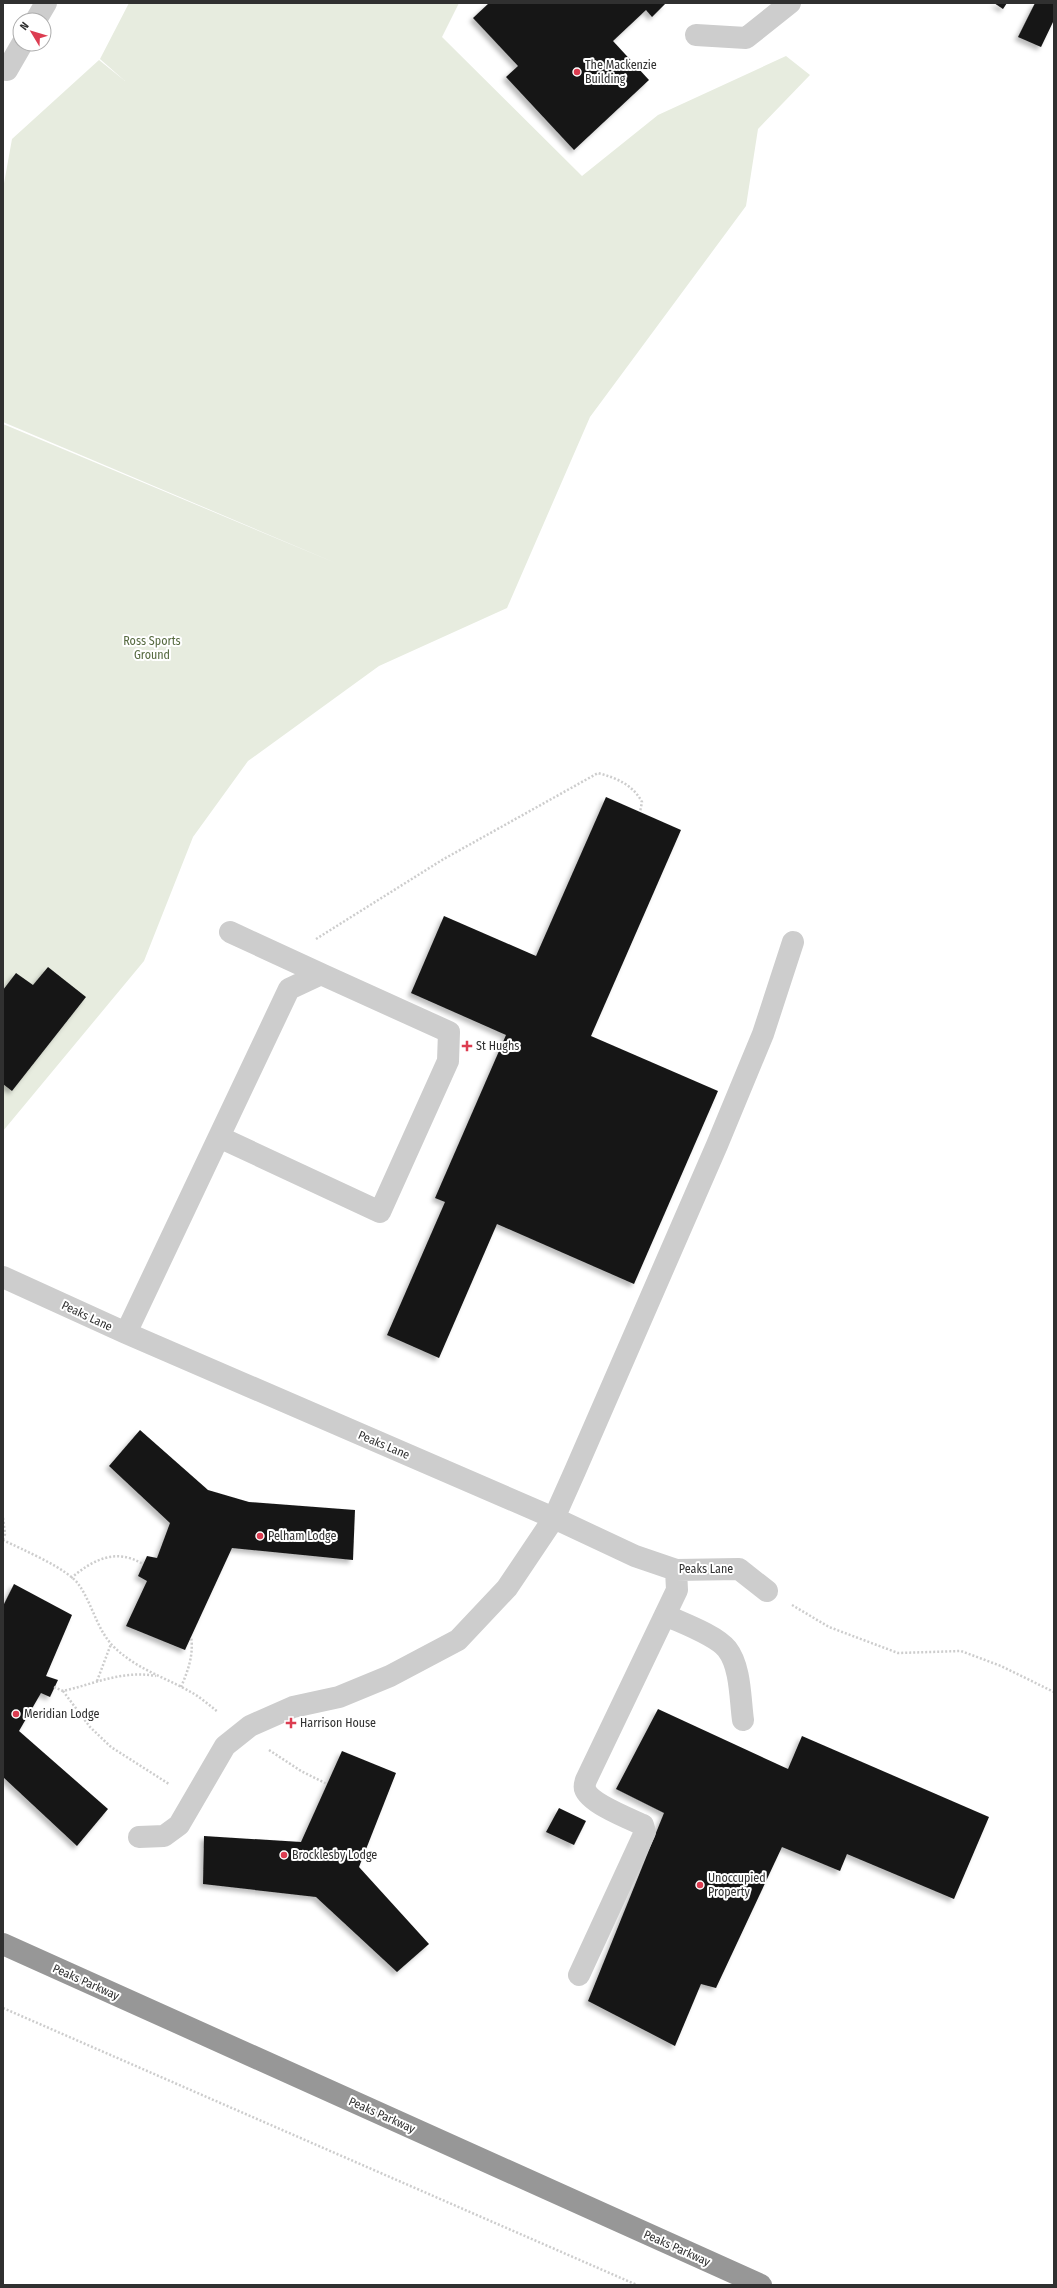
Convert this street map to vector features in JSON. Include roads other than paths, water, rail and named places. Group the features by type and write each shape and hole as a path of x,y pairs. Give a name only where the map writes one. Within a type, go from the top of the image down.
{"highway":[{"name":"Peaks Parkway","path":"3,1944 761,2285"}],"street":[{"path":"41,12 46,3"},
{"path":"696,35 746,38 790,3"},
{"path":"7,70 17,52"},
{"path":"219,1137 380,1212 448,1061 449,1032 230,932"},
{"path":"139,1838 164,1836 179,1825 225,1746 250,1726 293,1707 339,1697 390,1676 458,1640 507,1588 554,1518 720,1138 763,1034 793,942"},
{"path":"126,1334 289,989 321,974"},
{"name":"Peaks Lane","path":"3,1277 126,1334 554,1518 635,1556 676,1570 739,1569 767,1591"},
{"path":"579,1975 645,1832 643,1825 599,1803 588,1795 585,1789 586,1780 677,1590 676,1570"},
{"path":"665,1615 718,1641 727,1649 735,1664 743,1720"}],"place":[{"name":"The Mackenzie Building","path":"577,72"},
{"name":"St Hughs","path":"467,1046"},
{"name":"Pelham Lodge","path":"260,1536"},
{"name":"Meridian Lodge","path":"16,1714"},
{"name":"Harrison House","path":"291,1723"},
{"name":"Brocklesby Lodge","path":"284,1855"},
{"name":"Unoccupied Property","path":"700,1885"}],"park label":[{"name":"Ross Sports Ground","path":"152,648"}]}
